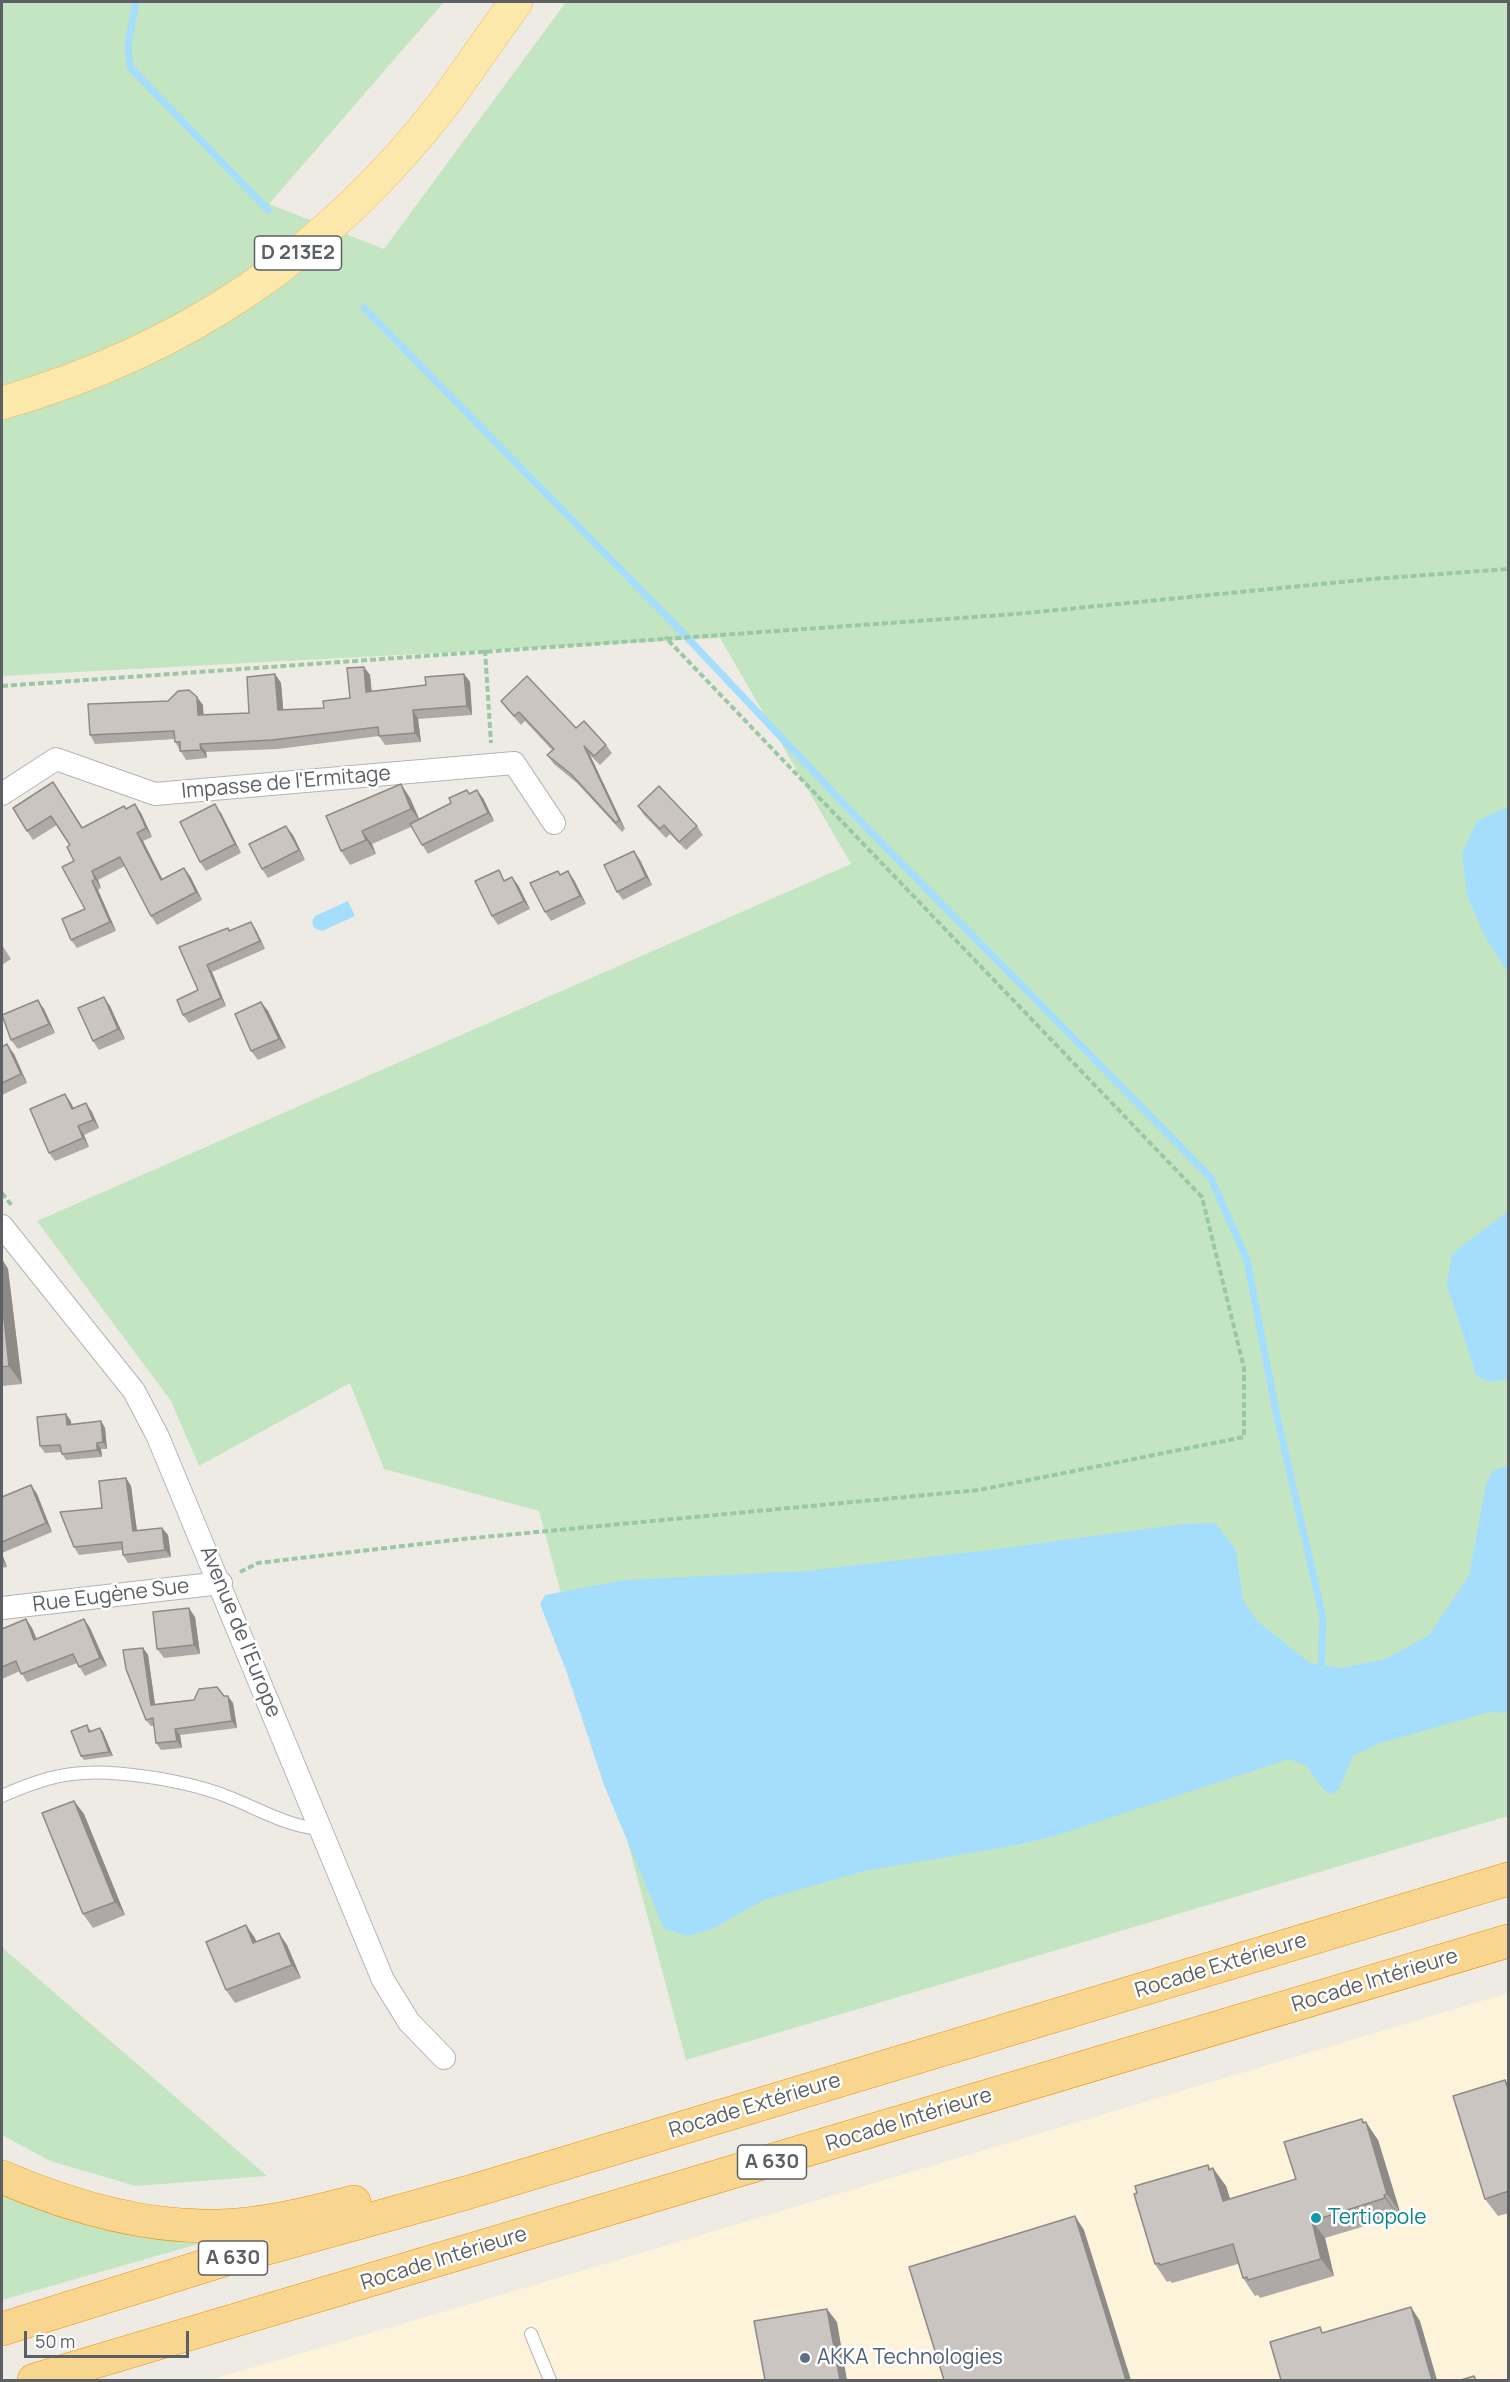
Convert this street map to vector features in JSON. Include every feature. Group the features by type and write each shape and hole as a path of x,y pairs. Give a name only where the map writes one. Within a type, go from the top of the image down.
{"highway":[{"name":"Rocade Extérieure","path":"2,2329 227,2259 466,2193 1509,1879"},
{"name":"Rocade Intérieure","path":"34,2380 1509,1941"},
{"path":"2,2177 47,2197 87,2208 175,2223 219,2226 275,2220 430,2183 466,2193"}],"main road":[{"name":"D 213E2","path":"2,403 56,387 160,343 227,306 282,267 349,207 394,162 444,102 516,2"}],"street":[{"name":"Impasse de l'Ermitage","path":"2,794 56,759 155,794 514,763 554,823"},
{"name":"Avenue de l'Europe","path":"2,1226 134,1391 158,1437 221,1583 383,1980 409,2022 444,2058"},
{"name":"Rue Eugène Sue","path":"2,1608 221,1583"}],"lane":[{"path":"2,1796 35,1782 73,1774 156,1779 223,1795 303,1828 321,1829"},
{"path":"531,2334 550,2380"}],"path":[{"path":"2,686 674,636 1016,614 1372,579 1509,569"},
{"path":"221,1583 258,1563 475,1538 980,1490 1244,1437 1244,1368 1202,1197 665,637"},
{"path":"484,650 493,765"}],"shaded area":[{"path":"1508,1993 1508,2380 209,2380 484,2300"}],"green space":[{"path":"2,2 444,2 269,204 384,249 566,2 1508,2 1508,1816 686,2060 539,1511 384,1469 350,1383 199,1466 171,1401 37,1221 851,864 720,638 2,676"},
{"path":"2,1944 5,1950 267,2176 136,2186 50,2161 2,2135"},
{"path":"2,2188 216,2239 2,2300"}],"water":[{"path":"1508,807 1508,973 1484,935 1467,895 1462,853 1477,821"},
{"path":"348,901 355,916 322,931 314,928 312,922 315,916"},
{"path":"1508,1211 1508,1379 1490,1382 1476,1375 1447,1285 1452,1254"},
{"path":"1508,1466 1508,1713 1489,1712 1377,1744 1353,1756 1339,1789 1331,1794 1323,1789 1307,1766 1289,1759 1058,1835 1017,1845 864,1871 764,1900 710,1930 687,1936 664,1929 604,1785 567,1673 540,1604 545,1595 624,1580 805,1571 990,1550 1182,1524 1215,1523 1236,1550 1243,1600 1257,1621 1310,1663 1340,1668 1386,1659 1429,1635 1469,1576 1486,1484 1494,1470"}],"building":[{"path":"364,667 366,692 426,685 425,677 464,674 467,706 413,710 415,733 379,736 378,727 272,740 200,744 201,750 180,751 180,742 175,742 174,731 90,735 88,704 168,701 178,691 189,690 197,697 198,715 249,713 247,677 275,674 278,710 324,708 323,701 350,698 347,668"},
{"path":"527,676 576,728 584,721 606,745 594,756 584,746 619,820 616,823 571,774 547,755 554,749 519,712 514,716 501,701"},
{"path":"53,782 82,828 124,806 126,809 135,804 146,828 137,833 161,880 184,868 196,892 151,916 120,857 92,871 95,879 92,881 110,922 71,940 62,919 85,909 62,867 74,861 67,847 70,845 51,816 27,831 13,808"},
{"path":"401,784 411,809 362,831 366,840 341,851 326,816"},
{"path":"659,786 697,826 679,842 664,825 660,829 638,806"},
{"path":"467,790 469,794 477,790 488,813 422,845 410,824 451,803 449,798"},
{"path":"215,804 235,844 200,862 180,822"},
{"path":"286,826 299,850 262,869 249,844"},
{"path":"634,851 646,877 617,892 604,865"},
{"path":"499,870 504,881 512,877 524,901 492,916 475,881"},
{"path":"558,871 560,875 568,871 580,896 545,912 530,883"},
{"path":"251,922 260,941 207,965 221,998 183,1015 177,1000 198,990 179,947 228,928 229,931"},
{"path":"104,997 118,1029 93,1041 78,1008"},
{"path":"38,1000 49,1024 11,1040 2,1015"},
{"path":"261,1002 279,1039 251,1051 235,1014"},
{"path":"7,1044 21,1074 2,1083 2,1047"},
{"path":"65,1094 72,1109 86,1103 93,1120 78,1126 83,1138 49,1153 30,1109"},
{"path":"2,1301 9,1366 2,1367"},
{"path":"66,1414 67,1425 101,1421 103,1442 97,1443 97,1450 62,1454 60,1445 40,1446 37,1417"},
{"path":"126,1478 133,1531 162,1528 165,1550 123,1555 122,1542 74,1547 60,1512 102,1508 99,1481"},
{"path":"31,1485 46,1523 2,1542 2,1497"},
{"path":"189,1608 194,1645 157,1649 153,1612"},
{"path":"26,1619 34,1640 84,1619 100,1658 79,1667 73,1654 21,1674 16,1661 2,1667 2,1629"},
{"path":"143,1648 151,1705 194,1700 199,1689 217,1687 224,1696 228,1696 232,1721 175,1729 177,1741 156,1743 153,1718 146,1720 126,1669 123,1650"},
{"path":"87,1725 89,1732 100,1728 109,1752 81,1756 71,1731"},
{"path":"74,1801 115,1902 83,1914 42,1813"},
{"path":"246,1925 253,1943 279,1933 292,1965 226,1990 206,1942"},
{"path":"1505,2080 1509,2092 1509,2191 1485,2199 1453,2096"},
{"name":"Tertiopole","path":"1362,2119 1363,2123 1366,2122 1387,2194 1384,2195 1385,2198 1312,2221 1321,2259 1248,2280 1247,2277 1243,2278 1233,2244 1160,2265 1155,2264 1134,2194 1137,2193 1135,2186 1208,2165 1209,2170 1213,2168 1223,2201 1296,2179 1284,2142"},
{"path":"1075,2216 1126,2380 944,2380 909,2267"},
{"path":"1411,2307 1432,2380 1281,2380 1270,2342 1320,2327 1322,2333"},
{"name":"AKKA Technologies","path":"827,2309 840,2380 765,2380 754,2321"},
{"path":"1474,2376 1476,2380 1461,2380"}],"waterway":[{"path":"136,2 128,44 130,67 268,210"},
{"path":"364,308 680,630 863,824 1211,1178 1247,1260 1276,1412 1323,1618 1321,1674"}],"place":[{"name":"Tertiopole","path":"1316,2218"},
{"name":"AKKA Technologies","path":"805,2358"}]}
